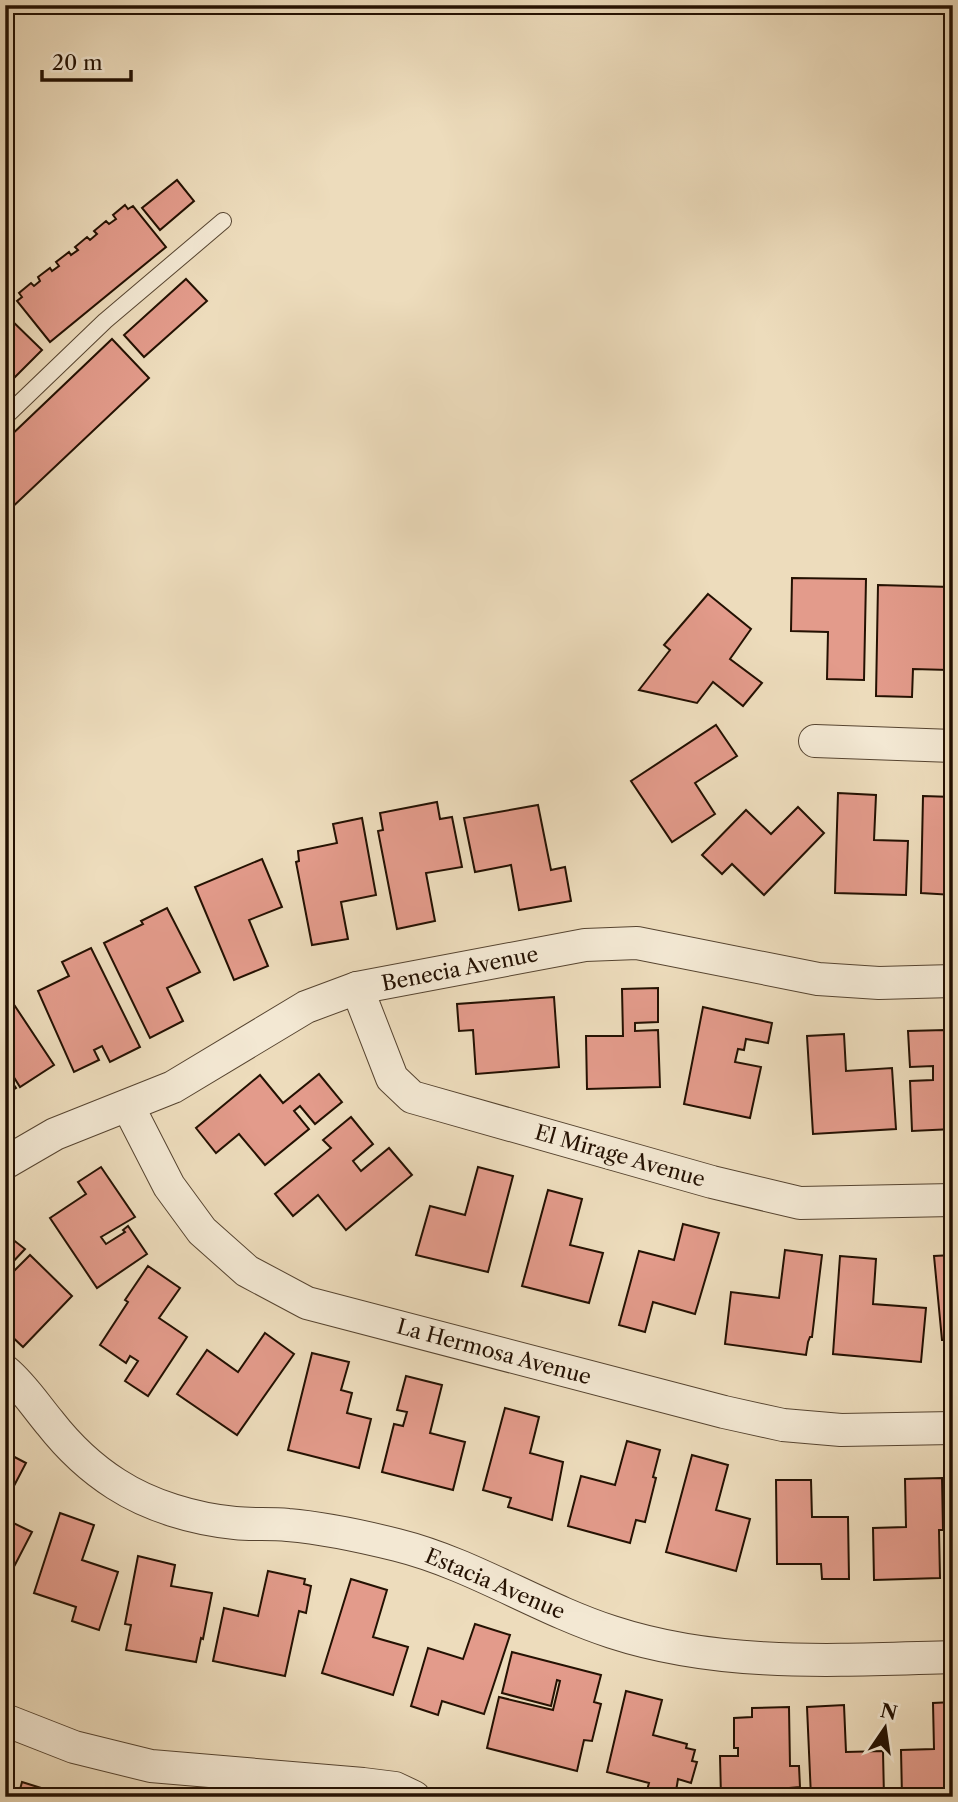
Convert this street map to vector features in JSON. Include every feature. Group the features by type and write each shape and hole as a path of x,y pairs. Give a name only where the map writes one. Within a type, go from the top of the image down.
{"street":[{"path":"815,741 953,747"},
{"name":"Benecia Avenue","path":"5,1163 55,1133 173,1087 306,1007 357,988 585,945 637,943 818,979 879,984 953,981"},
{"name":"El Mirage Avenue","path":"357,988 392,1078 412,1097 712,1182 800,1203 953,1200"},
{"name":"La Hermosa Avenue","path":"128,1105 169,1186 202,1231 247,1271 307,1303 724,1412 783,1424 841,1430 953,1428"},
{"name":"Estacia Avenue","path":"5,1371 23,1388 51,1426 94,1468 117,1485 185,1513 224,1522 288,1525 323,1530 399,1545 476,1572 583,1621 640,1640 697,1653 724,1657 814,1659 953,1657"},
{"path":"5,1720 74,1747 151,1766 363,1784 395,1788 414,1797"}],"lane":[{"path":"5,417 105,321 223,221"}],"building":[{"path":"177,180 194,201 160,230 142,208"},
{"path":"125,205 128,209 133,206 166,247 50,342 17,301 22,297 19,293 31,283 34,286 40,281 38,277 50,268 52,271 59,266 56,262 69,252 71,255 78,250 75,247 87,237 90,240 97,234 94,231 106,221 109,224 116,219 113,215"},
{"path":"186,279 207,301 144,357 124,335"},
{"path":"5,314 42,350 5,387"},
{"path":"112,339 149,378 5,514 5,441"},
{"path":"792,578 866,579 864,680 827,679 828,632 791,631"},
{"path":"878,585 951,587 949,670 913,669 912,697 876,696"},
{"path":"708,594 751,629 730,659 762,683 743,706 713,682 697,703 639,690 670,650 664,645"},
{"path":"716,725 737,756 695,783 715,814 672,842 631,781"},
{"path":"838,793 876,795 874,840 908,841 906,895 835,893"},
{"path":"923,796 953,797 953,895 921,893"},
{"path":"437,802 440,819 452,817 462,867 426,873 435,921 397,929 378,831 383,830 380,813"},
{"path":"538,805 551,870 565,867 571,901 519,910 511,865 475,872 464,818"},
{"path":"798,807 824,833 764,895 732,864 722,874 702,855 746,810 771,834"},
{"path":"362,818 376,895 341,902 348,939 312,945 296,862 299,861 298,851 337,843 333,824"},
{"path":"262,859 282,907 249,920 268,966 234,980 195,887"},
{"path":"167,908 200,972 167,988 183,1021 150,1038 104,943 143,924 141,921"},
{"path":"91,948 140,1047 110,1062 102,1046 94,1050 99,1060 74,1072 38,991 69,976 62,962"},
{"path":"658,988 658,1022 635,1023 635,1031 658,1030 660,1087 587,1089 586,1036 623,1036 622,989"},
{"path":"5,991 54,1065 20,1087 5,1063"},
{"path":"554,997 559,1067 476,1074 473,1030 459,1031 457,1004"},
{"path":"703,1007 772,1023 768,1043 746,1039 744,1050 738,1049 735,1062 761,1067 750,1118 684,1104"},
{"path":"945,1030 947,1080 953,1080 953,1129 912,1131 910,1081 933,1080 933,1066 910,1067 908,1031"},
{"path":"844,1034 846,1071 892,1068 896,1129 813,1134 807,1036"},
{"path":"5,1072 16,1088 5,1095"},
{"path":"319,1074 342,1102 315,1124 300,1106 294,1111 309,1129 265,1165 239,1134 216,1153 196,1128 260,1075 283,1103"},
{"path":"351,1117 373,1144 353,1161 361,1171 389,1148 412,1175 346,1230 318,1195 293,1216 275,1194 331,1148 323,1140"},
{"path":"101,1167 135,1217 101,1237 106,1244 125,1232 123,1230 128,1226 147,1254 97,1288 50,1218 86,1194 78,1182"},
{"path":"478,1167 513,1176 488,1272 416,1255 430,1206 465,1215"},
{"path":"548,1190 582,1199 570,1245 603,1253 589,1303 522,1286"},
{"path":"683,1224 719,1233 695,1314 653,1302 645,1332 619,1325 639,1251 674,1260"},
{"path":"5,1231 25,1249 9,1266 14,1271 30,1255 72,1296 23,1347 5,1330 5,1287 8,1284 5,1281"},
{"path":"785,1250 822,1255 812,1337 808,1342 806,1355 725,1344 731,1292 779,1298"},
{"path":"953,1255 953,1340 942,1340 934,1256"},
{"path":"840,1256 876,1259 873,1304 926,1308 921,1362 833,1354"},
{"path":"148,1266 180,1288 159,1318 187,1337 148,1396 125,1381 138,1361 130,1356 126,1363 100,1345"},
{"path":"265,1333 294,1354 237,1435 177,1394 207,1350 238,1372"},
{"path":"312,1353 349,1362 341,1390 352,1393 347,1413 371,1419 359,1468 288,1450"},
{"path":"406,1376 442,1385 430,1433 465,1442 453,1490 382,1472 394,1424 403,1426 407,1412 397,1410"},
{"path":"505,1408 539,1417 530,1453 563,1462 552,1520 508,1507 511,1498 483,1490"},
{"path":"627,1441 660,1450 645,1522 636,1520 630,1543 568,1526 581,1476 615,1485"},
{"path":"5,1452 26,1463 5,1503"},
{"path":"692,1455 728,1465 716,1510 750,1519 736,1571 666,1552"},
{"path":"942,1478 940,1578 874,1580 873,1528 906,1527 905,1479"},
{"path":"776,1480 811,1480 812,1517 848,1517 849,1579 822,1579 821,1564 777,1564"},
{"path":"60,1513 94,1525 82,1560 118,1572 99,1630 72,1621 76,1607 34,1593"},
{"path":"5,1519 32,1532 5,1584"},
{"path":"138,1556 175,1565 171,1586 212,1593 196,1662 126,1650 131,1625 125,1624"},
{"path":"268,1571 305,1579 304,1584 311,1586 306,1613 299,1611 285,1676 213,1661 224,1608 258,1616"},
{"path":"351,1579 387,1590 373,1637 408,1647 393,1695 322,1673"},
{"path":"475,1624 510,1635 484,1714 442,1701 438,1715 411,1706 428,1648 463,1659"},
{"path":"512,1652 601,1675 594,1702 601,1704 592,1741 584,1740 577,1771 487,1748 499,1697 553,1710 560,1681 557,1680 551,1706 502,1693"},
{"path":"626,1691 662,1700 653,1735 687,1744 686,1748 695,1750 692,1761 697,1762 691,1783 678,1779 675,1797 645,1797 649,1783 607,1772"},
{"path":"953,1702 953,1797 902,1797 901,1750 934,1749 933,1703"},
{"path":"844,1705 846,1752 883,1751 884,1797 811,1797 807,1707"},
{"path":"789,1707 790,1766 799,1766 800,1787 790,1788 790,1797 721,1797 720,1756 738,1756 738,1748 734,1748 734,1718 752,1717 752,1708"},
{"path":"22,1782 57,1793 56,1797 18,1797"}]}
